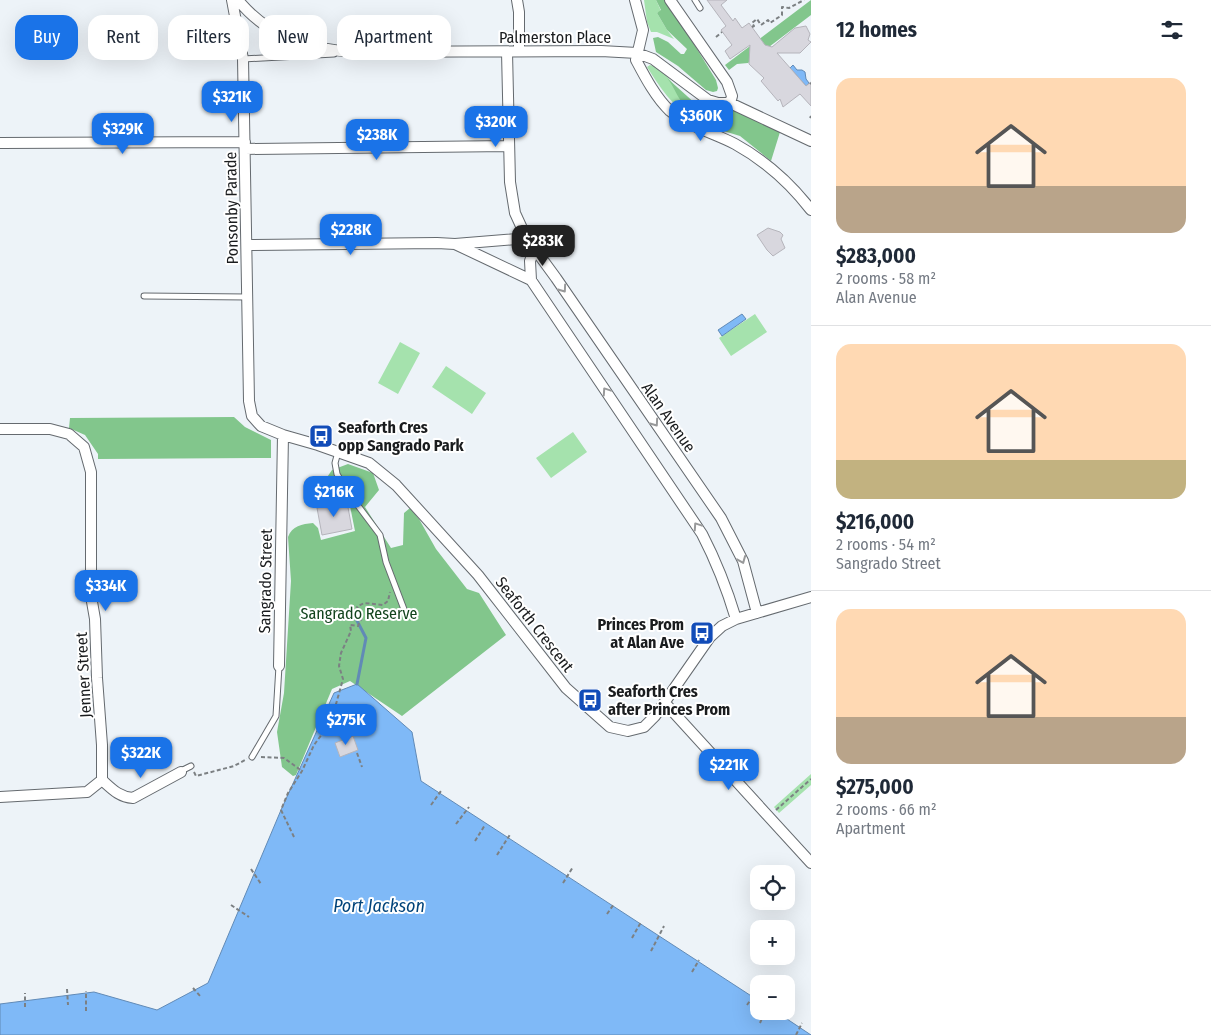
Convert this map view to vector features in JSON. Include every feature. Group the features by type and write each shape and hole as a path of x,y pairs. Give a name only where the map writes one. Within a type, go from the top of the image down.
{"street":[{"name":"Ponsonby Parade","path":"232,0 235,15"},
{"name":"Palmerston Place","path":"238,0 264,24 291,39 314,48 337,51"},
{"path":"517,0 519,12 519,51"},
{"path":"636,0 643,30 636,60 670,111 686,122 735,144 757,159 778,176 811,210"},
{"path":"670,0 727,82 731,99 811,141"},
{"name":"Palmerston Place","path":"451,52 601,51 637,53 660,63 708,100 718,103 731,99"},
{"name":"Alan Avenue","path":"507,52 508,146 510,182 515,213 534,250 556,278 721,518 743,561 757,613"},
{"name":"Ponsonby Parade","path":"243,60 248,297 248,401 252,416 261,426 283,435"},
{"path":"0,143 245,146 508,146"},
{"path":"247,245 455,244 526,237"},
{"path":"455,244 531,280 702,534 728,591 736,619"},
{"path":"531,280 530,261 534,250"},
{"name":"Jenner Street","path":"0,429 50,429 69,434 84,447 91,472 91,596 95,619 102,745 102,780"},
{"name":"Seaforth Crescent","path":"283,435 369,463 396,485 478,576 566,688 610,727 628,731 644,727 665,703 710,637 722,626 736,619 811,596"},
{"name":"Sangrado Street","path":"279,666 283,435"},
{"path":"665,703 811,863"},
{"path":"0,797 87,792 102,780 118,794 133,798 180,772"}],"lane":[{"path":"695,0 700,8"},
{"name":"Palmerston Place","path":"249,60 337,53"},
{"path":"144,296 248,297"},
{"path":"338,452 335,463 337,474 347,491 380,535 386,562 405,612"},
{"name":"Sangrado Street","path":"252,757 276,716 279,666"},
{"path":"180,772 191,766"}],"path":[{"path":"752,27 754,26 752,23 757,19 761,25 768,20 770,23 782,15 782,7 789,8 804,0"},
{"path":"716,37 722,32"},
{"path":"294,837 281,810 314,745 331,722 343,679 339,666 341,653 351,631 350,625 358,626 363,615 357,607 364,603 383,605 388,601 395,583"},
{"path":"356,753 362,768"},
{"path":"191,766 196,776 234,766 252,757 284,758 302,771"},
{"path":"768,816 811,779"},
{"path":"431,805 441,791"},
{"path":"456,824 469,808"},
{"path":"475,841 485,825"},
{"path":"497,855 511,833"},
{"path":"563,883 573,867"},
{"path":"251,869 261,884"},
{"path":"607,914 614,904"},
{"path":"232,905 249,917"},
{"path":"632,938 641,922"},
{"path":"651,951 664,926"},
{"path":"692,972 699,960"},
{"path":"193,988 201,997"},
{"path":"67,989 68,1005"},
{"path":"86,991 86,1011"},
{"path":"25,993 25,1007"},
{"path":"747,1006 750,1001"},
{"path":"796,1035 802,1023"}],"green space":[{"path":"644,0 656,0 661,11 657,13 674,39 657,32 651,32 647,22"},
{"path":"656,0 667,0 716,80 717,91 706,90 678,66 656,52 653,38 658,37 668,42 681,54 684,54 687,49 667,30 657,13 661,10"},
{"path":"811,0 811,15 748,63 737,64 729,70 725,65"},
{"path":"650,65 664,73 687,104 699,116 712,122 726,124 729,128 709,126 684,112 658,84 647,67"},
{"path":"667,78 697,105 718,111 736,111 780,132 771,161 740,136 717,129 728,128 726,124 707,120 695,114 681,101"},
{"path":"755,314 767,332 731,356 719,338"},
{"path":"400,342 420,353 398,394 378,383"},
{"path":"446,366 486,393 472,414 432,387"},
{"path":"234,417 245,427 271,440 271,458 98,459 98,454 85,435 69,428 70,418"},
{"path":"573,432 587,452 551,478 536,458"},
{"name":"Sangrado Reserve","path":"348,464 373,473 379,490 365,507 391,548 403,545 404,513 410,508 419,519 436,549 467,589 479,593 506,635 402,716 350,681 332,689 296,775 293,776 282,767 277,732 284,693 291,581 288,537 292,530 298,526 313,523 318,528 321,540 355,531 349,501 324,499 321,486 332,470"},
{"path":"811,774 811,785 779,813 774,807"}],"water":[{"path":"793,65 797,70 805,72 809,83 806,86 790,68"},
{"path":"742,314 746,319 722,336 718,330"},
{"name":"Port Jackson","path":"357,684 412,732 421,781 750,995 750,1020 788,1020 811,1035 0,1035 0,1004 94,992 157,1010 208,983 281,810 334,693"}],"building":[{"path":"707,0 727,0 721,5 733,21 735,18 742,28 749,23 765,45 772,47 795,28 806,26 810,34 808,40 811,42 800,53 777,53 806,86 811,82 811,106 800,94 783,107 780,99 778,101 761,81 764,78 749,64 750,45 730,59 725,51 732,45 721,30 726,26"},
{"path":"768,228 783,235 781,239 785,248 773,256 757,235"},
{"path":"347,502 352,529 322,535 317,508"},
{"path":"353,736 358,750 340,757 335,743"}],"waterway":[{"path":"353,613 366,638 357,684"}],"place":[{"name":"Seaforth Cres opp Sangrado Park","path":"321,436"},
{"name":"Princes Prom at Alan Ave","path":"702,633"},
{"name":"Seaforth Cres after Princes Prom","path":"590,700"}]}
